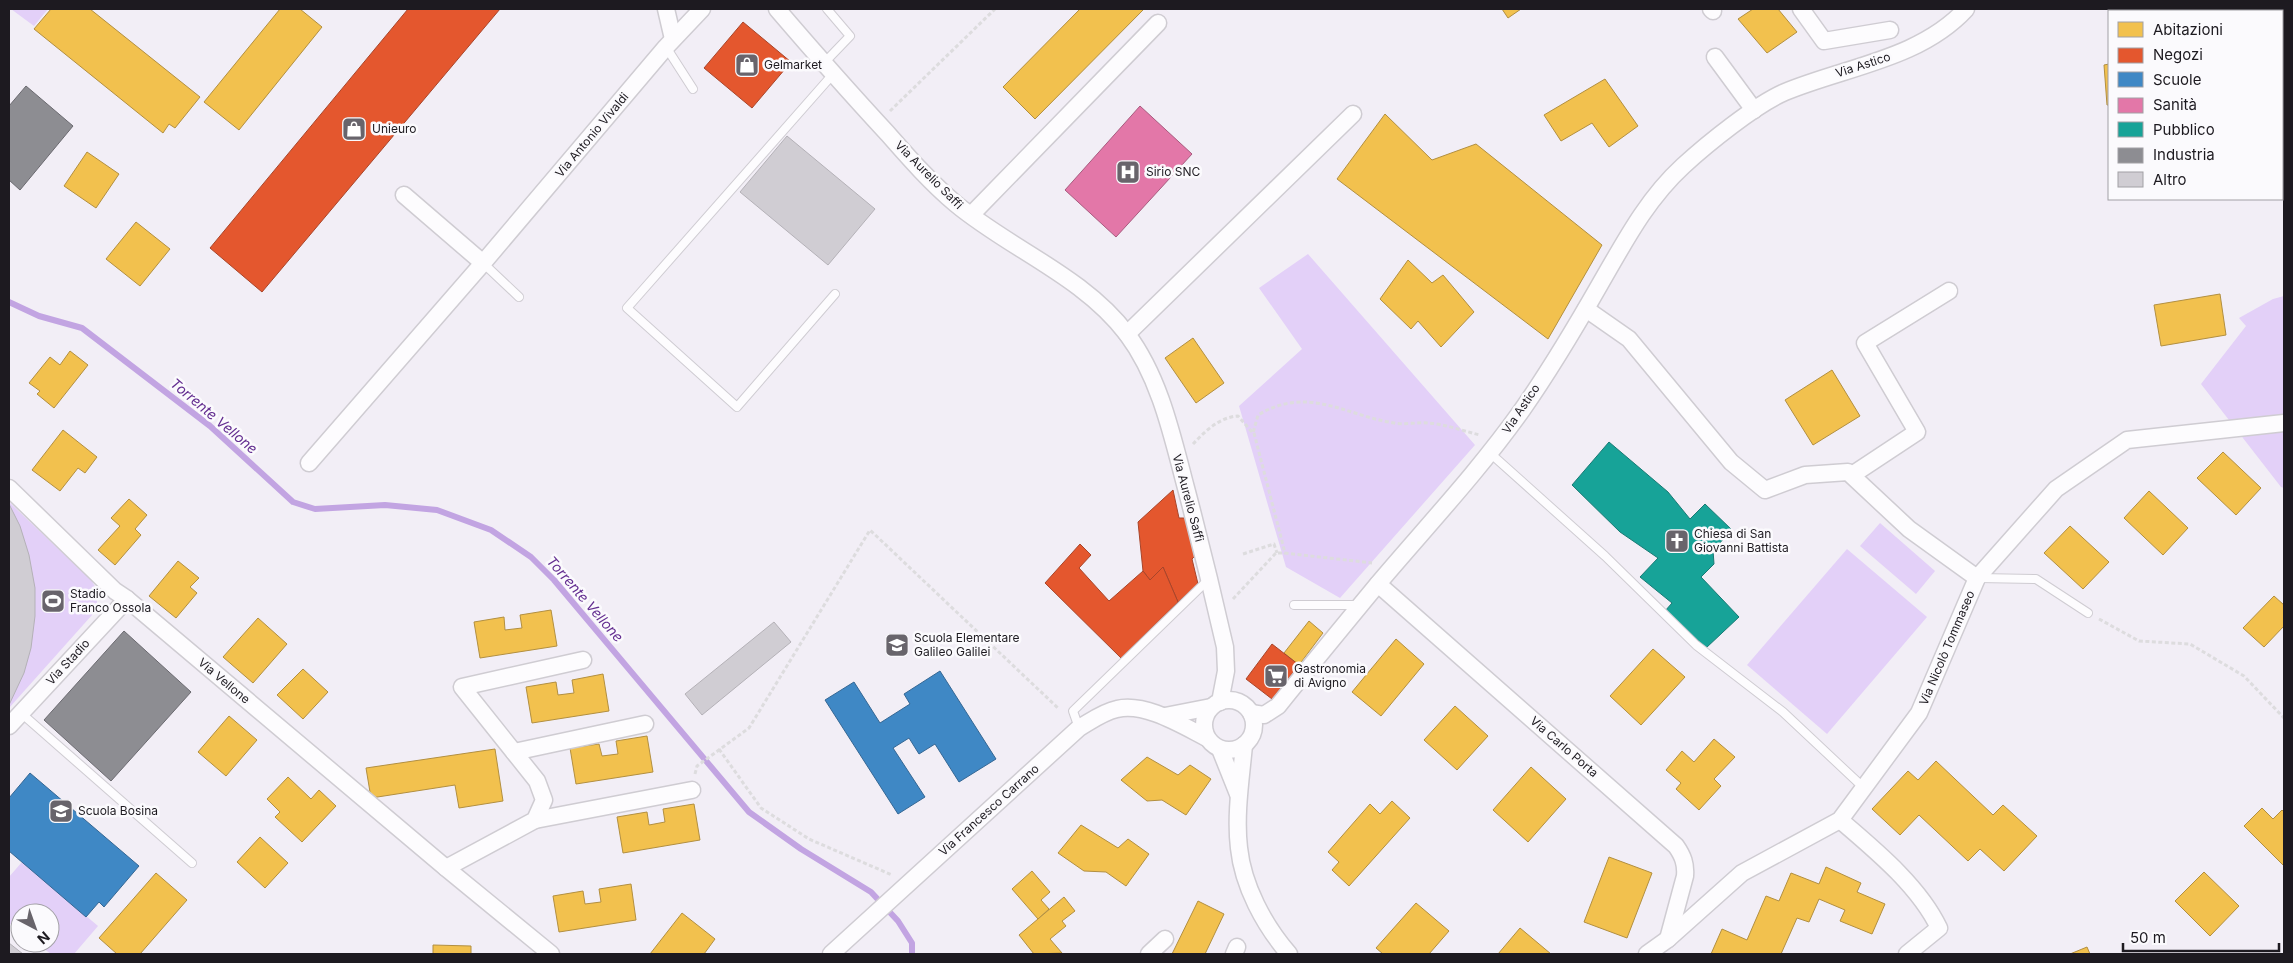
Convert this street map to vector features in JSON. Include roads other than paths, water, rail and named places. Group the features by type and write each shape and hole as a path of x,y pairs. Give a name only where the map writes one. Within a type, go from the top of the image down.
{"street":[{"path":"666,9 669,43"},
{"name":"Via Antonio Vivaldi","path":"309,463 483,263 669,43 702,9"},
{"name":"Via Aurelio Saffi","path":"777,9 878,123 941,190 970,215 1086,294 1112,317 1127,334 1155,383 1179,460 1218,615 1225,646 1226,671 1216,704 1204,722 1207,738 1220,749 1239,796"},
{"path":"1801,9 1824,41 1890,30"},
{"name":"Via Astico","path":"1247,742 1264,730 1275,717 1278,706 1378,584 1490,453 1523,408 1586,309 1638,220 1664,186 1683,166 1754,110 1782,93 1890,57 1931,38 1958,18 1966,9"},
{"path":"970,215 1158,24"},
{"path":"1715,57 1754,110"},
{"path":"1127,334 1353,114"},
{"path":"404,195 483,263"},
{"path":"1852,475 1917,432 1865,343 1949,291"},
{"path":"1586,309 1629,339 1731,462 1765,490 1805,475 1848,472 1909,529 1977,578"},
{"name":"Via Nicolò Tommaseo","path":"1647,954 1668,939 1742,873 1840,820 1919,713 1977,578 2056,489 2127,440 2284,423"},
{"name":"Via Vellone","path":"9,488 115,591 127,598 446,868 551,954"},
{"name":"Via Carlo Porta","path":"1378,584 1676,846 1684,860 1685,876 1668,939"},
{"name":"Via Stadio","path":"9,726 127,598"},
{"path":"535,820 544,800 537,781 462,687 583,660"},
{"name":"Via Aurelio Saffi","path":"1226,671 1254,722 1247,742 1239,796 1238,846 1242,868 1265,920 1289,954"},
{"path":"1216,704 1234,700 1246,708 1264,715 1278,706"},
{"name":"Via Francesco Carrano","path":"1165,716 1216,704"},
{"name":"Via Francesco Carrano","path":"831,954 1079,728 1098,717 1119,708 1130,707 1165,716 1207,738"},
{"path":"514,752 645,724"},
{"path":"1220,749 1228,750 1247,742"},
{"path":"446,868 535,820 692,790"},
{"path":"1840,820 1891,863 1933,914 1939,928 1907,954"},
{"path":"1149,954 1165,939"}],"lane":[{"path":"828,9 850,36 829,68 627,308 737,407 835,294"},
{"path":"669,43 693,89"},
{"path":"483,263 519,296"},
{"path":"1490,453 1605,556 1696,645 1783,712 1864,788"},
{"path":"1977,578 2036,579 2088,613"},
{"path":"1079,728 1074,711 1209,579"},
{"path":"1294,605 1361,605"},
{"path":"21,713 192,863"}],"waterway":[{"name":"Torrente Vellone","path":"9,302 39,316 82,328 210,426 293,502 315,509 385,505 437,510 491,530 531,557 554,580 749,812 801,849 871,892 898,921 912,943 912,954"}],"place":[{"name":"Gelmarket","path":"747,65"},
{"name":"Unieuro","path":"354,129"},
{"name":"Sirio SNC","path":"1128,172"},
{"name":"Chiesa di San Giovanni Battista","path":"1677,541"},
{"name":"Stadio Franco Ossola","path":"53,601"},
{"name":"Scuola Elementare Galileo Galilei","path":"897,645"},
{"name":"Gastronomia di Avigno","path":"1276,676"},
{"name":"Scuola Bosina","path":"61,811"}]}
